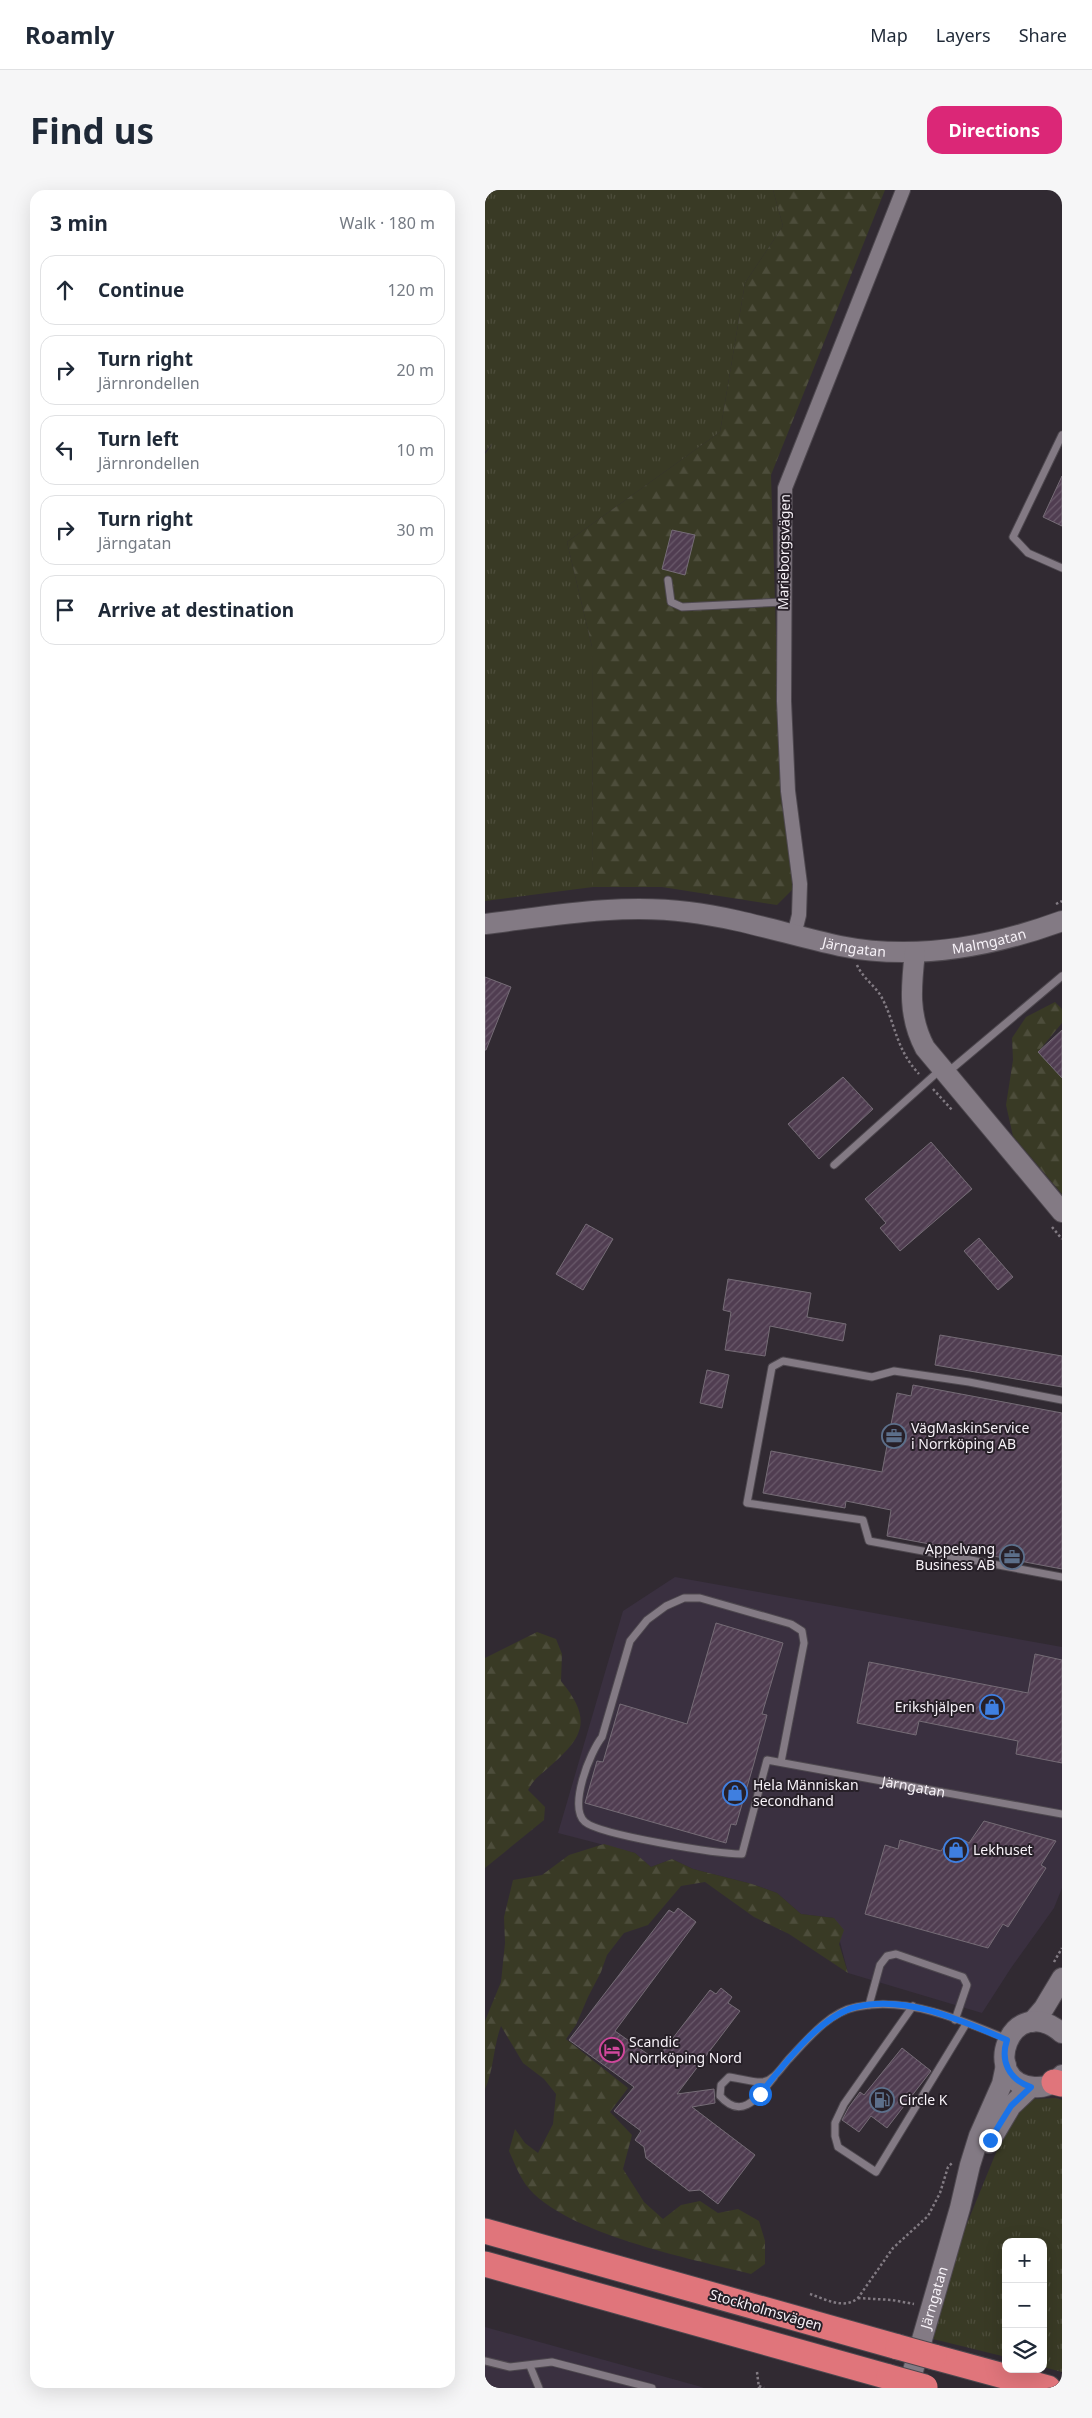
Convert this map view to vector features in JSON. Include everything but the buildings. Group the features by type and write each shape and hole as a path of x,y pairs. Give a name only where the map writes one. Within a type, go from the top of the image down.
{"highway":[{"name":"Stockholmsvägen","path":"485,2231 1048,2388"},
{"path":"485,2264 913,2385"}],"street":[{"name":"Marieborgsvägen","path":"794,935 799,915 800,884 788,791 784,701 785,488 903,190"},
{"name":"Järngatan","path":"485,924 573,914 651,909 689,912 858,949 915,952"},
{"name":"Malmgatan","path":"915,952 990,943 1062,921"},
{"path":"915,952 911,984 914,1023 925,1048 942,1072 1062,1212"},
{"path":"1032,2022 1044,2008 1062,1978"},
{"path":"1007,2040 1017,2028 1032,2022 1043,2022 1053,2026 1062,2033"},
{"name":"Järngatan","path":"913,2385 970,2165 979,2136 1002,2084 1006,2066 1004,2048 1007,2040"},
{"path":"1006,2066 1016,2080 1052,2082"},
{"name":"Järngatan","path":"960,2208 997,2127 1011,2106 1052,2082"}],"lane":[{"path":"1062,435 1013,537 1027,553 1062,568"},
{"path":"668,580 671,602 682,607 783,602"},
{"path":"834,1165 942,1072 1062,976"},
{"path":"1062,1400 969,1382 894,1371 871,1377 783,1361 772,1367 747,1503 863,1520 869,1541 1062,1577"},
{"name":"Järngatan","path":"781,1762 804,1643 803,1631 791,1624 700,1598 684,1598 666,1606 647,1620 630,1641 602,1737 594,1748 582,1785 577,1810 585,1822 596,1828 657,1842 724,1854 742,1854 767,1760 1062,1814"},
{"path":"869,2006 880,1965 887,1956 896,1954 963,1977 967,1985 955,2020"},
{"path":"774,2077 762,2082 729,2077 721,2085 720,2096 726,2103 736,2106 750,2104 808,2040 833,2018 856,2006 913,2006 1007,2040"},
{"path":"913,2006 844,2104 835,2123 838,2147 876,2172 966,2024"},
{"path":"485,2361 510,2367 553,2362 652,2388"},
{"path":"530,2366 539,2388"}],"path":[{"path":"810,2294 841,2304 854,2302 893,2248 927,2216 940,2193 948,2167 957,2161"},
{"path":"858,2298 911,2303"},
{"path":"757,2372 759,2387 765,2388"}],"shaded area":[{"path":"675,1577 1062,1647 1062,1888 1054,1908 1011,1968 982,2013 848,1973 834,1918 801,1914 777,1893 752,1884 693,1869 672,1859 651,1867 635,1853 558,1833 623,1611"},
{"path":"485,2327 698,2386 704,2388 485,2388"}],"green space":[{"path":"485,190 773,190 783,226 745,283 720,432 567,542 592,647 593,887 485,901 485,454 493,443 485,452"},
{"path":"773,190 885,190 771,475 781,790 794,888 777,905 662,887 593,887 592,647 567,542 720,432 745,283 783,226"},
{"path":"1055,1002 1062,1009 1062,1023 1038,1052 1062,1078 1062,1194 1013,1136 1006,1105 1013,1060 1012,1038 1026,1017"},
{"path":"537,1632 556,1639 562,1654 561,1681 578,1707 580,1728 570,1747 537,1778 528,1790 545,1807 544,1820 485,1868 485,1658"},
{"path":"604,1844 635,1853 651,1867 672,1859 693,1869 752,1884 777,1893 801,1914 834,1918 844,1930 839,1944 848,1973 789,1934 754,1917 705,1882 681,1886 648,1925 624,1933 607,1955 576,2025 566,2039 628,2088 610,2112 632,2135 623,2169 644,2202 663,2219 681,2205 700,2201 718,2213 738,2209 759,2221 765,2241 765,2264 751,2274 664,2252 598,2231 544,2202 526,2185 509,2151 515,2129 525,2143 538,2153 553,2124 556,2094 544,2079 523,2063 501,2026 485,2089 485,2021 501,1982 505,1943 504,1917 513,1880 542,1875 569,1855"},
{"path":"1056,2098 1062,2100 1062,2372 1047,2368 1047,2238 1002,2238 1002,2356 933,2339 964,2231 1004,2133 1018,2113 1034,2099"}],"place":[{"name":"VägMaskinService i Norrköping AB","path":"894,1436"},
{"name":"Appelvang Business AB","path":"1012,1557"},
{"name":"Erikshjälpen","path":"992,1707"},
{"name":"Hela Människan secondhand","path":"735,1793"},
{"name":"Lekhuset","path":"956,1850"},
{"name":"Scandic Norrköping Nord","path":"612,2050"},
{"name":"Circle K","path":"882,2100"}],"route":[{"path":"760,2094 814,2033 833,2018 856,2006 885,2004 913,2006 980,2028 1007,2040 1004,2048 1006,2066 1016,2080 1031,2087 1003,2116 990,2140"}]}
